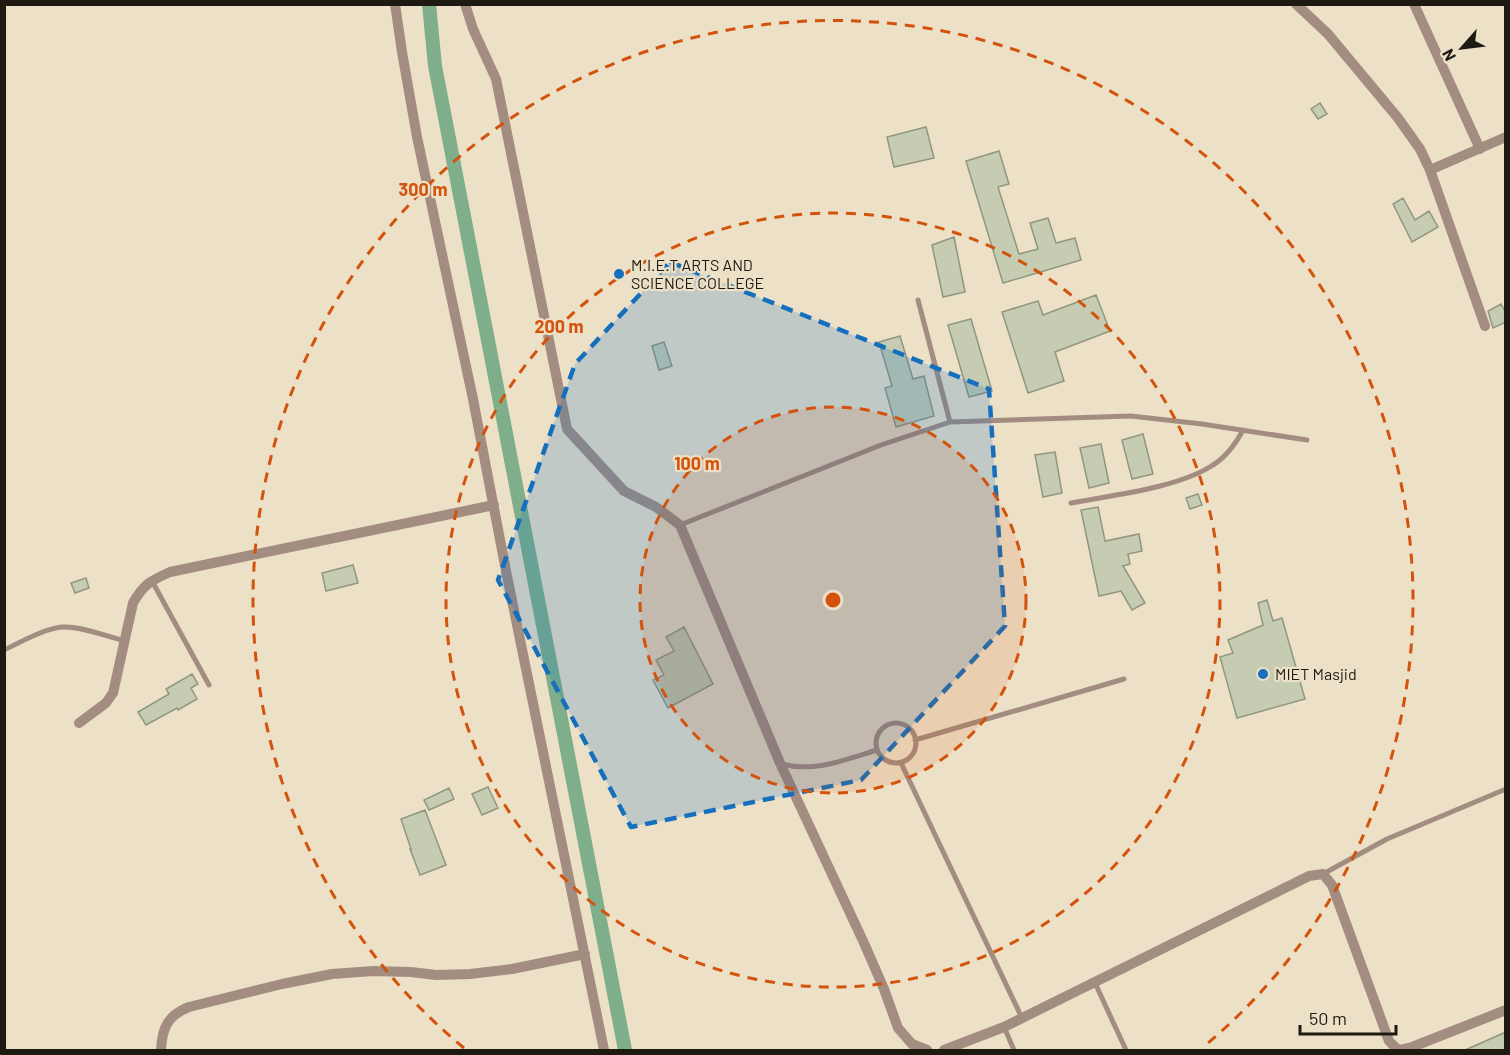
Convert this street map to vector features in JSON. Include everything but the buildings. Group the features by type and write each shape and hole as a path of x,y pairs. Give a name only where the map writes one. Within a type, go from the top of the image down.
{"street":[{"path":"395,4 417,137 473,399 604,1050"},
{"path":"465,4 473,29 496,79 567,429 624,491 656,507 680,525 780,763 884,988 898,1028 912,1044 927,1050"},
{"path":"1296,4 1328,34 1398,118 1420,149 1430,170 1485,326"},
{"path":"1428,4 1415,7 1480,149"},
{"path":"1430,170 1506,137"},
{"path":"79,723 106,703 113,693 133,603 141,590 152,580 170,572 494,505"},
{"path":"944,1050 1004,1027 1309,876 1323,874 1332,885 1389,1041 1398,1050 1412,1047 1506,1010"},
{"path":"161,1050 166,1024 177,1012 282,984 332,974 373,971 436,975 470,974 512,969 585,954"}],"lane":[{"path":"918,300 950,422"},
{"path":"680,525 881,445 950,422 1131,416 1307,440"},
{"path":"1071,503 1169,483 1194,475 1215,464 1236,443 1243,430"},
{"path":"152,580 209,685"},
{"path":"4,650 61,627 71,627 124,641"},
{"path":"915,740 1124,679"},
{"path":"894,723 911,730 915,740 915,749 907,760 901,763 888,762 877,750 878,734 887,725 894,723"},
{"path":"780,763 800,768 813,768 877,750"},
{"path":"901,763 1022,1018"},
{"path":"1323,874 1387,839 1506,789"},
{"path":"1095,983 1126,1050"},
{"path":"1004,1027 1014,1050"}],"highlighted area":[{"path":"670,262 989,389 1005,626 861,780 631,827 498,580 575,364"}],"waterway":[{"path":"429,4 435,66 625,1050"}],"place":[{"name":"M.I.E.T ARTS AND SCIENCE COLLEGE","path":"619,274"},
{"name":"MIET Masjid","path":"1263,674"}]}
